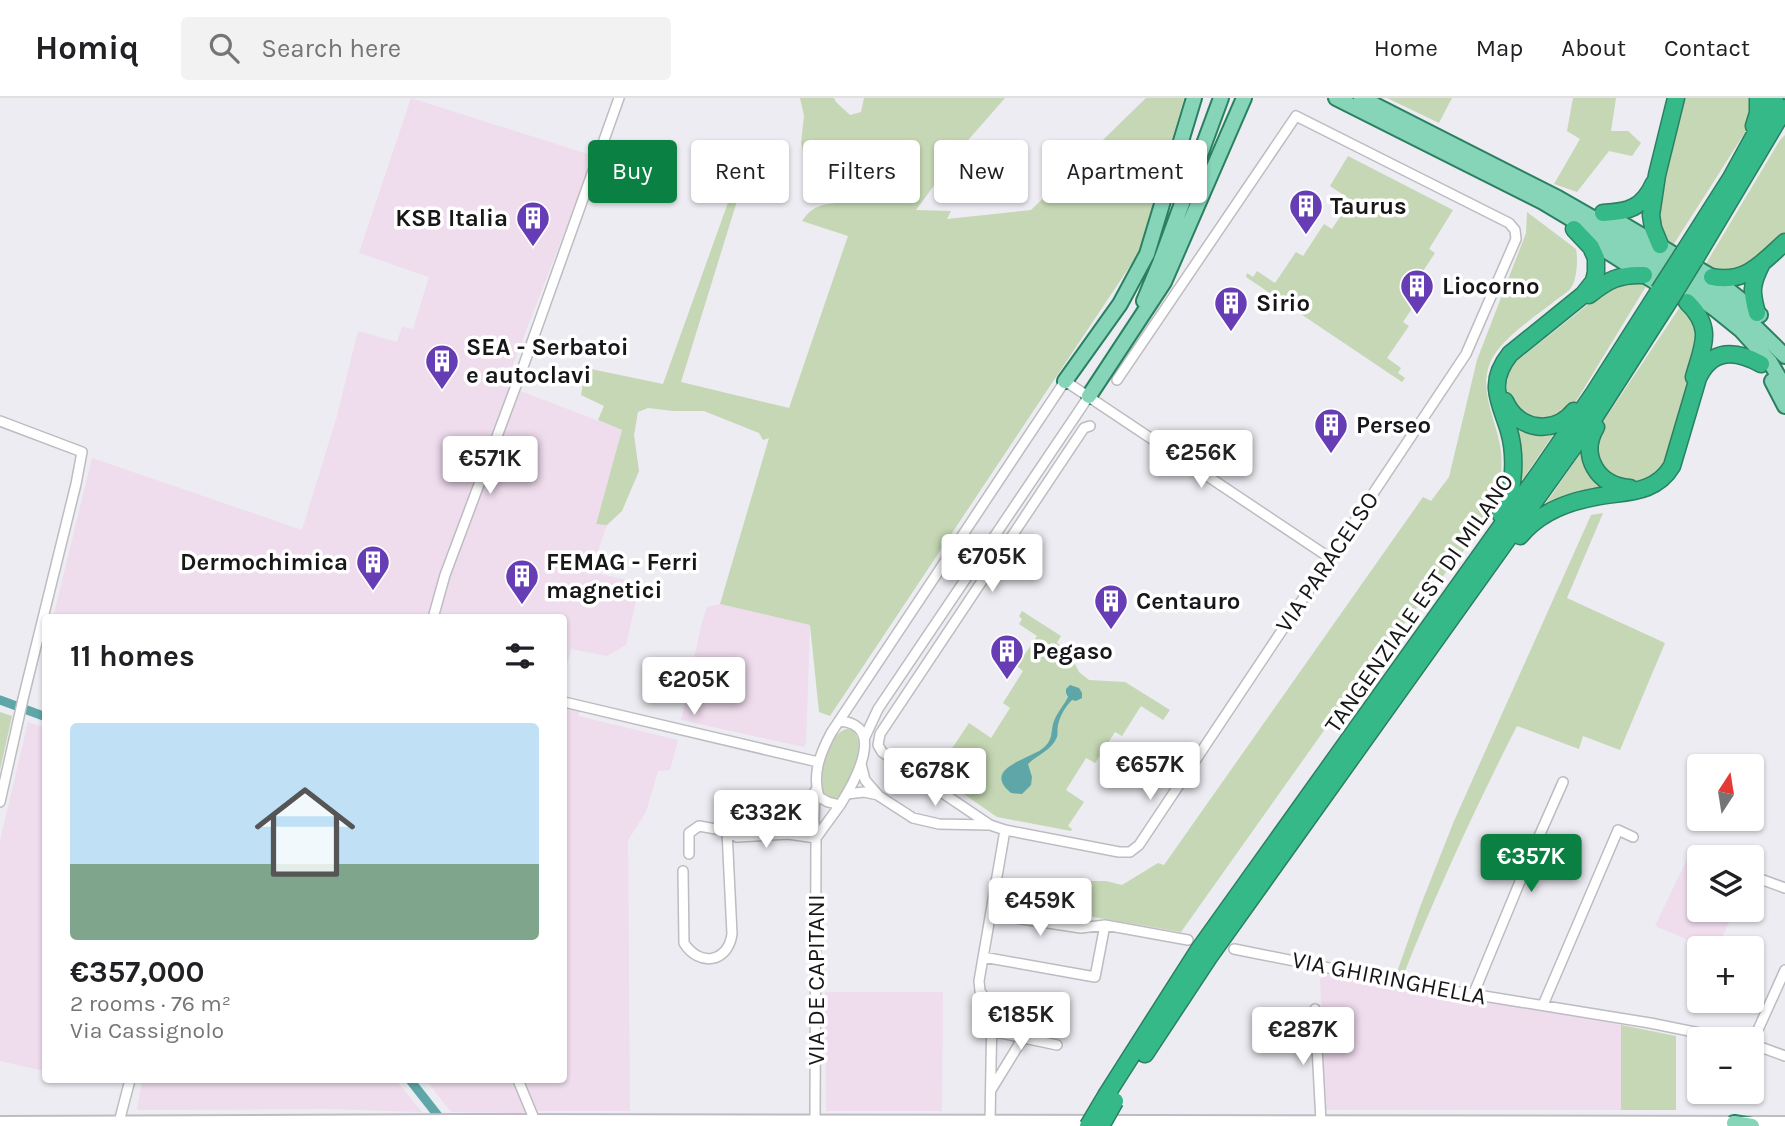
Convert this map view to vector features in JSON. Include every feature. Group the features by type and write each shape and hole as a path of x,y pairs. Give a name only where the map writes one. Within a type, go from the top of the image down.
{"highway":[{"path":"1660,245 1650,218 1675,98"},
{"path":"1739,176 1743,149 1758,113 1758,98"},
{"name":"TANGENZIALE EST DI MILANO","path":"1739,176 1775,98"},
{"name":"TANGENZIALE EST DI MILANO","path":"1470,581 1594,418 1672,297 1689,256 1785,107"},
{"path":"1739,176 1758,166 1785,127"},
{"path":"1603,213 1624,211 1637,206 1648,196 1657,175"},
{"path":"1470,581 1484,540 1506,506 1511,484 1512,445 1497,388 1500,369 1514,350 1583,295 1595,277 1597,265 1592,250 1574,229"},
{"path":"1712,277 1724,280 1737,278 1762,262 1785,242"},
{"path":"1757,313 1752,290 1762,262"},
{"path":"1594,393 1581,400 1564,421 1553,426 1539,427 1525,423 1512,414 1505,402 1502,382 1513,357 1599,288 1624,275 1644,275"},
{"path":"1621,376 1618,392 1593,432 1590,451 1594,467 1604,480 1631,488 1657,478 1665,469 1704,340 1700,319 1672,297"},
{"name":"TANGENZIALE EST DI MILANO","path":"1088,1126 1112,1096 1470,581 1594,393 1672,297"},
{"path":"1470,581 1492,572 1526,529 1553,510 1584,499 1646,489 1662,479 1675,459 1700,373 1713,360 1725,355 1747,356 1761,364"},
{"name":"TANGENZIALE EST DI MILANO","path":"1101,1126 1112,1096"}],"main road":[{"path":"1065,380 1120,304 1150,247 1194,98"},
{"path":"1135,326 1221,98"},
{"path":"1090,396 1169,272 1244,98"},
{"path":"1336,98 1544,202 1655,269 1735,325 1758,347 1785,388"},
{"path":"1361,98 1519,178 1616,231 1728,302 1785,356"},
{"path":"1370,98 1382,109"},
{"path":"1493,177 1732,334 1761,364 1785,406"},
{"path":"1519,178 1603,213 1712,277 1757,313 1785,343"},
{"path":"1120,304 1143,280 1170,232"},
{"path":"1734,1123 1752,1126"}],"street":[{"path":"434,614 445,575 619,98"},
{"name":"VIA PARACELSO","path":"1090,426 1084,428 1077,438 880,734 878,745 882,752 990,825 1130,852 1139,845 1466,354 1516,239 1515,230 1509,223 1296,116 1117,380"},
{"path":"567,703 818,762 831,733 1065,380 1330,558"},
{"path":"864,739 883,701 1090,396"},
{"path":"0,421 82,452 44,614"},
{"path":"0,802 42,622"},
{"path":"689,854 690,833 699,826 727,831 737,837 788,834 816,838 847,794 861,764 864,739 862,730 848,722 839,721"},
{"name":"VIA DE CAPITANI","path":"815,1122 814,821 818,762"},
{"path":"861,764 865,780 879,796 913,818 928,822 990,825"},
{"path":"1473,995 1563,782"},
{"path":"816,786 819,797 840,805"},
{"path":"847,794 864,792 879,796"},
{"path":"727,831 736,827 785,828 814,821"},
{"path":"990,1122 992,1009 980,991 979,981 1005,830"},
{"path":"1544,1005 1618,830 1633,837"},
{"path":"683,871 684,943 695,955 704,958 719,957 725,953 732,934 727,831"},
{"path":"1764,880 1785,888"},
{"path":"993,907 997,914 1002,916 1081,928 1105,925 1188,940"},
{"path":"983,957 1095,977 1105,925"},
{"name":"VIA GHIRINGHELLA","path":"1234,949 1404,983 1687,1031"},
{"path":"1760,1027 1785,970"},
{"path":"1315,1009 1321,1122"},
{"path":"991,1031 1057,1045"},
{"path":"990,1090 1023,1038"},
{"path":"1764,1048 1785,1055"},
{"path":"119,1122 129,1083"},
{"path":"519,1083 535,1121"},
{"path":"0,1123 1785,1123"}],"shaded area":[{"path":"411,98 588,154 588,171 505,385 622,430 596,523 607,525 594,562 600,574 640,583 626,645 607,656 571,649 567,664 567,614 54,614 92,458 302,530 337,416 358,331 397,342 402,327 413,329 429,277 359,253"},
{"path":"720,604 810,625 804,747 681,720 707,607"},
{"path":"567,697 583,701 578,716 678,740 670,770 658,771 646,812 628,840 630,1111 451,1112 428,1083 567,1083"},
{"path":"28,722 42,727 42,1070 0,1061 0,841"},
{"path":"1687,859 1687,922 1729,922 1723,936 1687,936 1687,939 1655,926"},
{"path":"1327,972 1621,1025 1621,1110 1326,1110 1320,979"},
{"path":"825,992 943,992 942,1111 826,1111"},
{"path":"142,1083 398,1083 422,1112 328,1109 137,1110"}],"green space":[{"path":"800,98 834,98 850,115 861,112 864,98 1005,98 968,140 934,140 934,185 916,210 951,211 947,219 1031,210 1042,199 1042,203 1154,203 1140,251 830,716 819,712 810,625 720,604 769,438 763,440 759,433 704,411 648,408 638,412 634,435 639,471 622,511 607,525 596,524 622,430 598,420 604,406 581,395 586,368 663,384 728,203 736,203 681,382 789,408 848,236 802,221 816,208 835,203 920,203 920,140 803,140 803,151 801,143 804,116"},
{"path":"1146,98 1184,98 1172,140 1103,140"},
{"path":"1387,98 1452,98 1439,123"},
{"path":"1573,98 1616,98 1611,131 1628,131 1641,143 1632,156 1609,151 1577,192 1554,184 1580,139 1567,131"},
{"path":"1683,98 1753,98 1751,123 1672,247 1664,239 1657,211"},
{"path":"1785,135 1785,233 1745,268 1732,275 1704,267 1780,140"},
{"path":"1348,156 1453,210 1429,249 1435,253 1412,288 1421,295 1403,322 1409,326 1387,358 1401,368 1398,373 1405,378 1402,382 1246,277 1247,273 1253,277 1257,271 1275,283 1296,252 1303,256 1324,224 1332,229 1351,200 1330,186"},
{"path":"1527,212 1576,249 1576,273 1569,290 1510,337 1490,363 1487,396 1502,463 1493,505 1478,533 1369,667 1181,932 1087,916 1090,881 1122,885 1158,863 1164,865 1423,497 1431,501 1449,477 1477,360 1526,233"},
{"path":"1648,283 1575,403 1565,415 1533,422 1507,398 1507,380 1513,364 1605,291 1621,284"},
{"path":"1680,307 1693,315 1697,323 1697,350 1665,461 1651,477 1639,483 1605,474 1596,455 1597,431"},
{"path":"1515,426 1555,432 1514,492"},
{"path":"1582,451 1609,490 1545,508 1544,506"},
{"path":"1603,513 1567,598 1665,643 1620,750 1583,736 1579,749 1517,726 1457,850 1403,976 1396,975 1454,821 1591,515"},
{"path":"1022,611 1061,636 1057,643 1068,650 1079,672 1089,680 1125,682 1170,710 1163,720 1141,706 1122,736 1115,732 1095,763 1086,758 1066,790 1084,802 1068,826 1071,831 997,817 935,774 969,723 991,738 1010,708 1003,703 1023,671 1017,666 1037,636 1019,624"},
{"path":"0,712 12,716 0,770"},
{"path":"847,729 853,730 857,738 858,755 848,783 833,801 822,795 822,768 834,739"},
{"path":"1621,1025 1676,1036 1676,1110 1621,1110"}],"water":[{"path":"1070,685 1079,688 1082,698 1072,700 1065,709 1060,718 1055,742 1028,764 1032,777 1031,785 1022,794 1011,793 1001,779 1003,773 1014,763 1039,751 1048,743 1055,718 1068,697 1066,689"}],"waterway":[{"path":"0,700 42,716"},
{"path":"412,1083 443,1122"}],"place":[{"name":"Taurus","path":"1306,236"},
{"name":"KSB Italia","path":"533,248"},
{"name":"Liocorno","path":"1417,316"},
{"name":"Sirio","path":"1231,333"},
{"name":"SEA - Serbatoi e autoclavi","path":"442,391"},
{"name":"Perseo","path":"1331,455"},
{"name":"Dermochimica","path":"373,592"},
{"name":"FEMAG - Ferri magnetici","path":"522,606"},
{"name":"Centauro","path":"1111,631"},
{"name":"Pegaso","path":"1007,681"}]}
